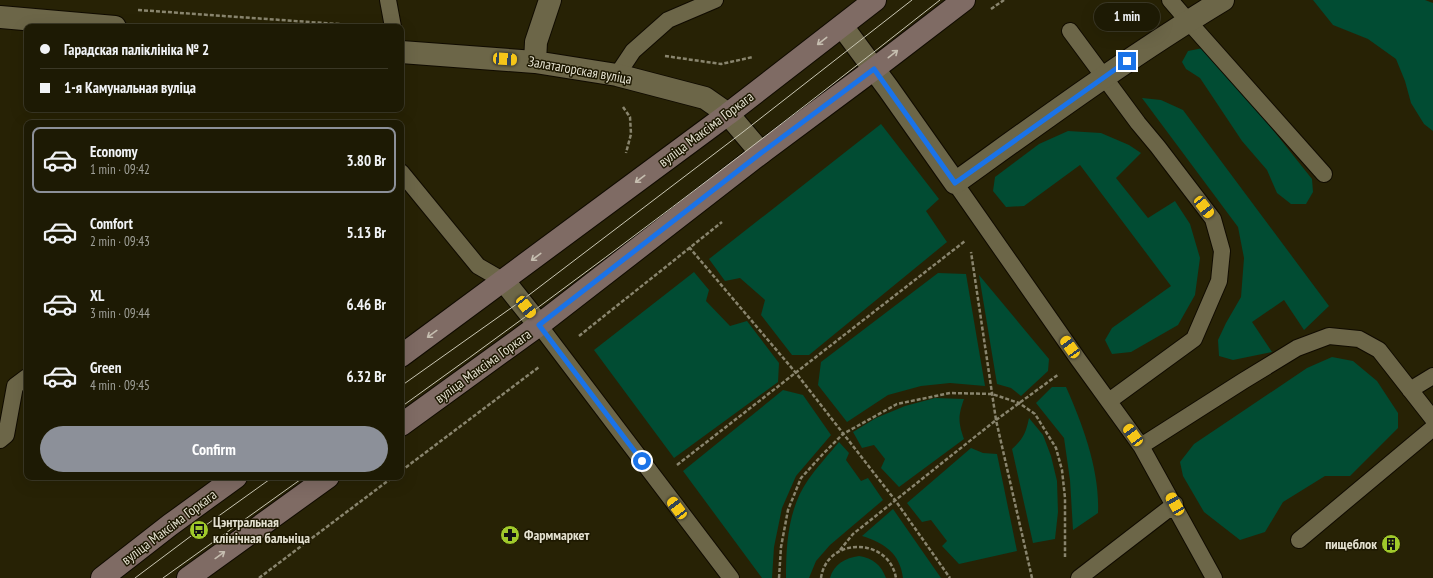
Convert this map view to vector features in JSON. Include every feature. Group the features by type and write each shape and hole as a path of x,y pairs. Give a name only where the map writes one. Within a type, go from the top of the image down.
{"main road":[{"name":"вуліца Максіма Горкага","path":"404,354 728,114 874,0"},
{"name":"вуліца Максіма Горкага","path":"404,423 539,325 761,153 964,0"},
{"name":"вуліца Максіма Горкага","path":"102,578 170,525 232,480"},
{"path":"188,578 324,480"}],"street":[{"path":"535,62 536,42 550,0"},
{"path":"842,26 955,183 1103,77 1188,21 1223,0"},
{"path":"0,17 80,24"},
{"name":"Залатагорская вуліца","path":"404,52 535,62 617,75 705,98 728,114 761,153"},
{"path":"504,281 539,325"}],"lane":[{"path":"388,0 392,24"},
{"path":"617,75 633,51 668,20 715,0"},
{"path":"1170,0 1324,174"},
{"path":"1070,31 1138,123 1213,218 1222,252 1219,281 1194,339 1109,401"},
{"path":"404,176 478,266 504,281"},
{"path":"955,183 1078,359 1141,446 1175,504 1214,578"},
{"path":"539,325 730,578"},
{"path":"1141,446 1290,352 1329,336 1360,339 1379,350 1433,419"},
{"path":"1410,390 1433,376"},
{"path":"0,440 6,435 15,386 24,379"},
{"path":"1299,540 1433,428"},
{"path":"1079,578 1175,504"}],"path":[{"path":"135,10 343,24"},
{"path":"622,106 630,117 631,134 625,159"},
{"path":"672,469 969,239"},
{"path":"686,244 796,373 895,500 950,578"},
{"path":"970,246 996,420 1032,578"},
{"path":"821,578 826,564 853,534 996,420 1078,359"},
{"path":"779,578 781,547 788,510 801,478 843,434 897,404 950,393 992,394 1019,403 1035,414 1056,448 1062,470 1064,498 1064,564"},
{"path":"259,578 389,480"},
{"path":"840,550 859,546 878,552 886,558 892,566 896,578"}],"green space":[{"path":"1313,0 1425,0 1433,3 1433,131 1424,124 1411,103 1405,81 1396,59 1368,39 1333,25"},
{"path":"1203,48 1214,56 1312,179 1313,192 1306,204 1291,204 1277,193 1267,170 1242,141 1200,78 1186,69 1182,62 1188,51"},
{"path":"1142,98 1161,100 1183,110 1329,306 1304,330 1284,300 1252,322 1272,352 1233,360 1219,356 1218,340 1241,297 1244,258 1238,227"},
{"path":"881,124 939,199 926,211 947,242 809,355 792,355 761,315 765,300 740,278 725,281 709,259"},
{"path":"1068,131 1101,133 1129,145 1141,153 1116,178 1148,218 1175,201 1190,224 1200,258 1195,295 1178,325 1131,352 1112,354 1105,340 1112,328 1171,286 1080,165 1024,206 1006,207 993,191 995,177 1039,144"},
{"path":"694,272 709,290 706,301 730,326 747,321 779,363 778,382 674,458 594,350"},
{"path":"938,273 966,274 985,386 950,383 921,386 888,395 847,422 818,385 821,362"},
{"path":"979,275 1049,359 1048,371 1021,396 1011,388 997,384"},
{"path":"1332,357 1353,361 1377,381 1398,413 1398,428 1350,476 1325,476 1283,502 1265,532 1240,540 1204,512 1183,476 1180,462 1194,444 1307,368"},
{"path":"1052,387 1066,387 1084,432 1096,481 1098,513 1073,530 1070,480 1064,438 1036,403"},
{"path":"783,390 803,395 831,435 796,476 782,508 774,547 772,578 762,578 683,471"},
{"path":"935,398 964,399 960,419 964,439 899,487 881,468 885,459 874,445 862,448 853,432 876,418 905,406"},
{"path":"1029,418 1043,435 1051,456 1057,481 1058,512 1055,539 1033,543 1012,449 1024,435"},
{"path":"839,442 849,453 846,460 861,481 868,478 883,500 830,545 816,561 809,578 786,578 788,540 792,515 796,503 808,480"},
{"path":"971,448 983,453 997,454 1017,551 959,564 942,546 947,541 931,520 922,522 907,503"},
{"path":"893,509 941,578 903,578 898,562 890,550 877,542 862,536"},
{"path":"859,556 868,558 876,563 882,569 886,578 830,578 837,565 849,558"}],"tram line":[{"path":"404,384 521,301 743,132 912,0"},
{"path":"404,405 538,308 673,207 940,0"},
{"path":"135,578 269,480"},
{"path":"163,578 300,480"}],"place":[{"name":"Цэнтральная клінічная бальніца","path":"199,530"},
{"name":"Фарммаркет","path":"510,535"},
{"name":"пищеблок","path":"1391,544"}],"route":[{"path":"642,461 539,325 761,153 874,69 955,183 1127,61"}]}
